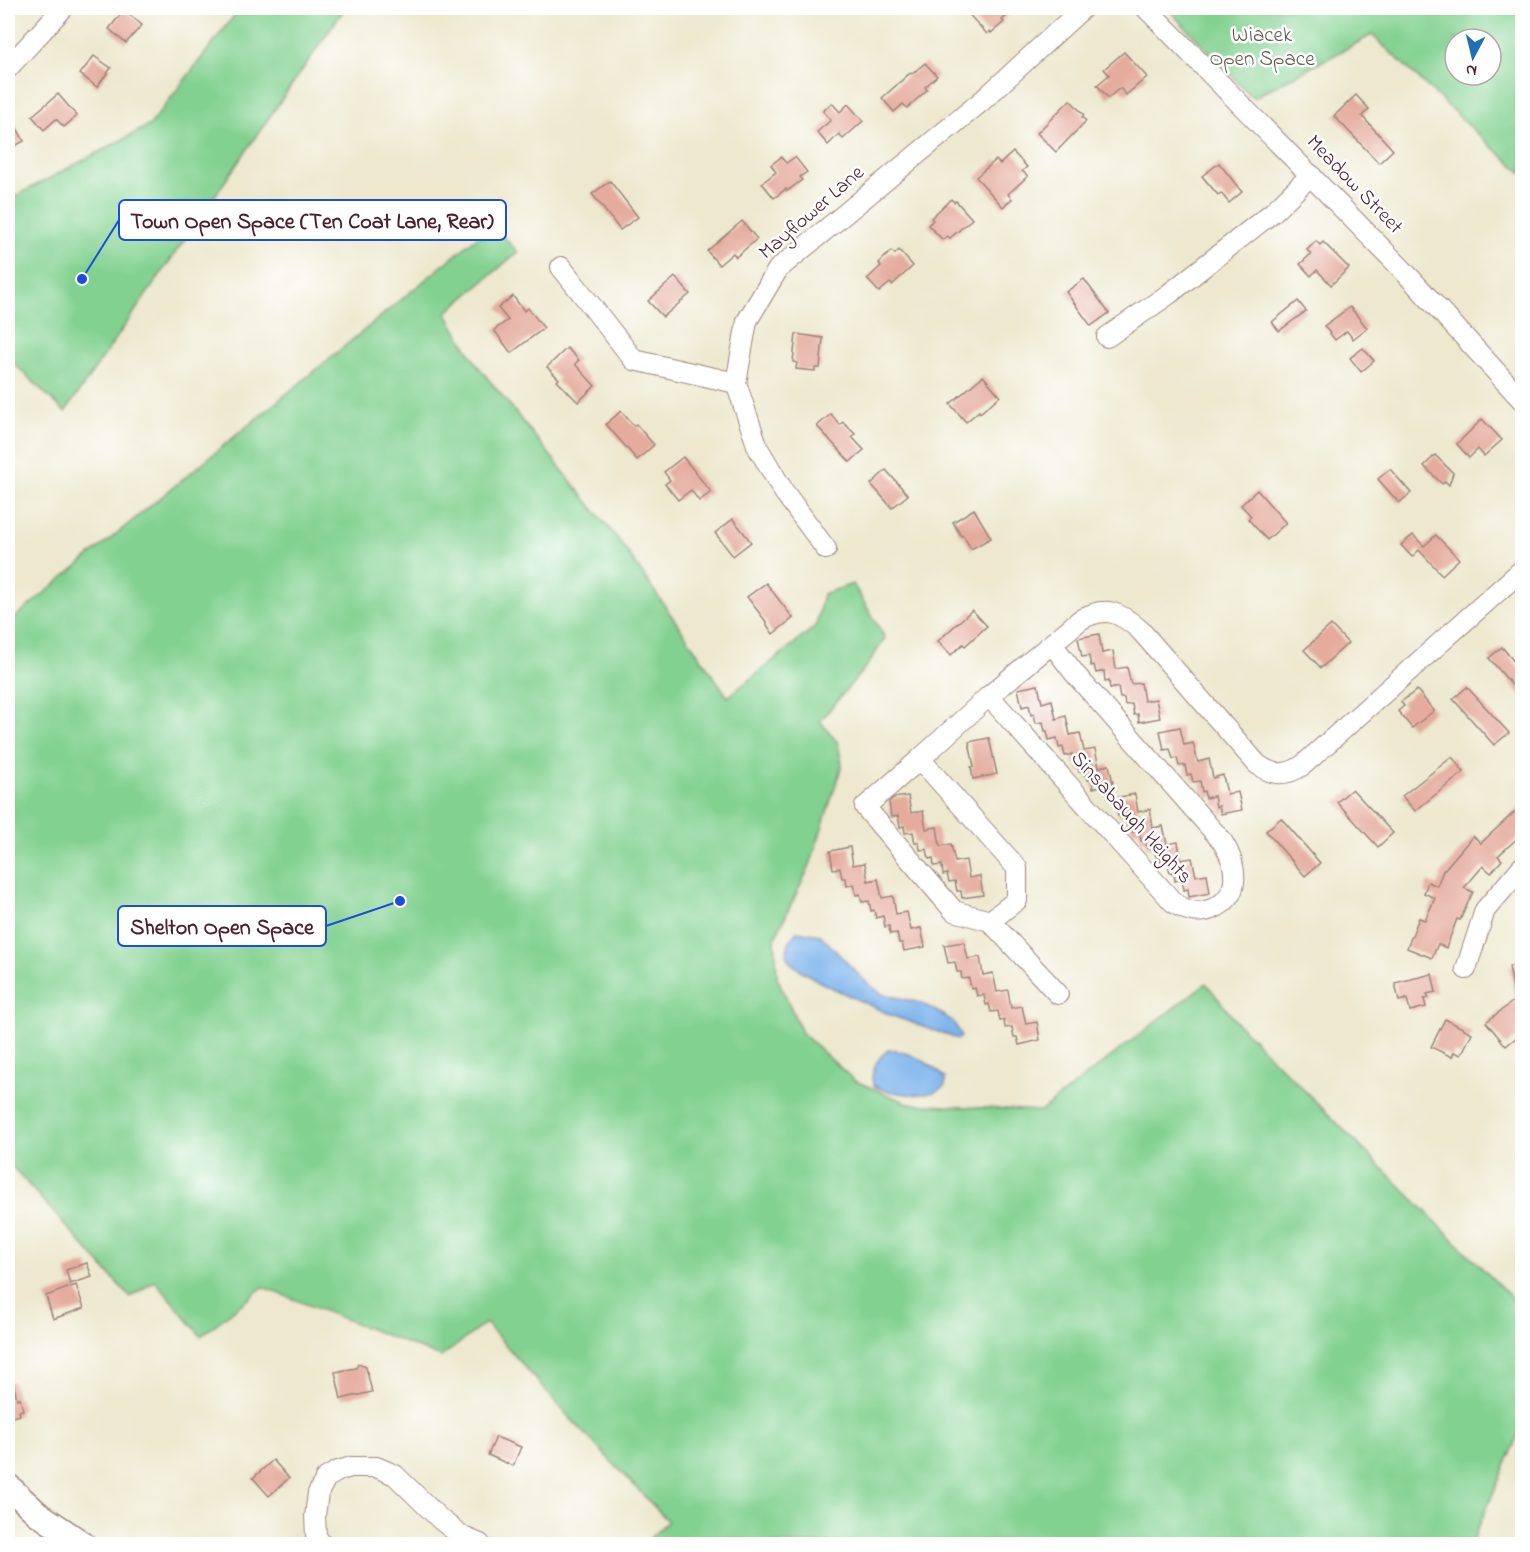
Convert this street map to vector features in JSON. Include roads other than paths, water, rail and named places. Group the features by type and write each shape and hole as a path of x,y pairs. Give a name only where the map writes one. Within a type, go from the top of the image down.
{"main road":[{"path":"8,1486 38,1513 83,1545"}],"street":[{"path":"8,68 63,8"},
{"name":"Mayflower Lane","path":"826,549 784,492 758,447 736,383 747,321 778,269 983,100 1083,8"},
{"name":"Meadow Street","path":"1146,8 1408,275 1522,400"},
{"path":"1107,337 1169,294 1273,212 1311,175"},
{"path":"561,267 634,360 736,383"},
{"path":"1058,994 990,921 954,911 866,807 989,696 1080,620 1090,614 1107,611 1124,617 1140,630 1257,764 1271,772 1284,774 1291,772 1303,765 1522,570"},
{"name":"Sinsabaugh Heights","path":"989,696 1173,902 1184,910 1197,912 1210,910 1225,902 1230,895 1234,878 1232,860 1222,842 1075,674 1052,644"},
{"path":"920,759 1017,868 1017,900 990,921"},
{"path":"1466,969 1485,910 1522,867"},
{"path":"321,1545 316,1536 315,1516 318,1493 326,1478 351,1467 376,1467 395,1475 441,1521 472,1541"}],"water":[{"path":"797,931 820,935 866,982 882,994 921,1003 945,1016 954,1023 961,1037 958,1039 893,1016 820,982 800,970 789,961 786,954 790,940"},
{"path":"888,1050 904,1052 927,1063 945,1078 945,1086 930,1093 910,1094 874,1086 873,1071"}],"place":[{"name":"Town Open Space (Ten Coat Lane, Rear)","path":"82,279"},
{"name":"Shelton Open Space","path":"400,901"}],"park label":[{"name":"Wiacek Open Space","path":"1262,48"}]}
